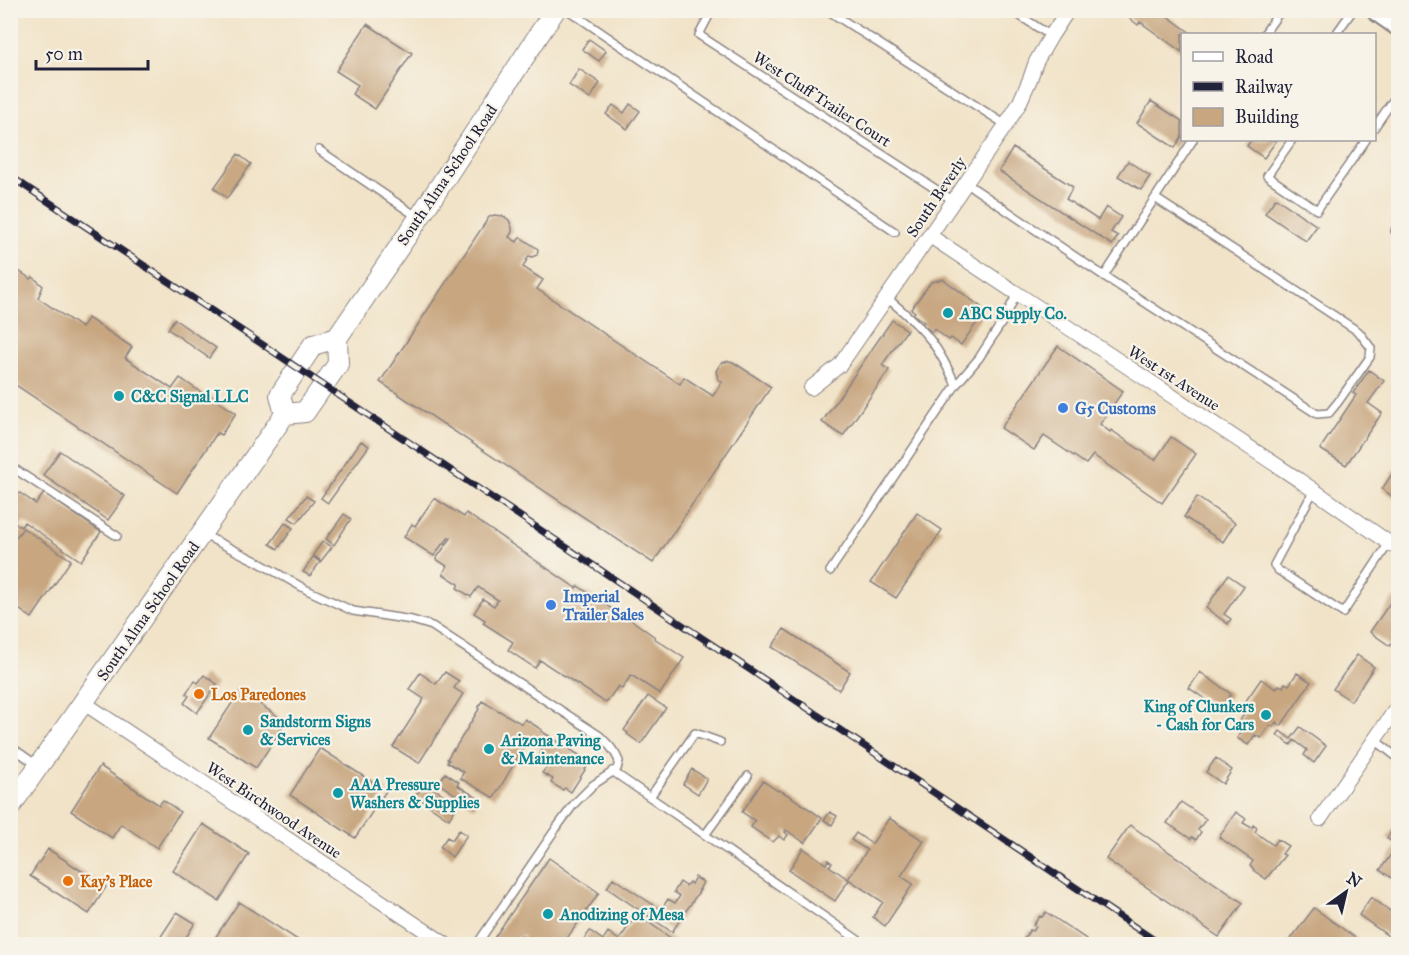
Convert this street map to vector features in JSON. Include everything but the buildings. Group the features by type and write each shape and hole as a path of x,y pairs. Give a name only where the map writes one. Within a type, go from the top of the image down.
{"main road":[{"name":"South Alma School Road","path":"337,339 555,10"},
{"path":"1378,10 1398,24"},
{"path":"337,339 338,364 305,412 285,414 280,395 308,352 314,345 337,339"},
{"name":"South Alma School Road","path":"10,807 285,414"}],"street":[{"name":"South Beverly","path":"811,388 840,365 1006,125 1019,104 1036,62 1068,10"},
{"name":"West 1st Avenue","path":"930,236 1314,490 1394,546"},
{"name":"West Birchwood Avenue","path":"84,703 445,945"},
{"path":"1320,819 1398,706"}],"lane":[{"path":"568,10 895,232"},
{"name":"West Cluff Trailer Court","path":"712,10 699,35 954,201"},
{"path":"827,10 1006,125"},
{"path":"1011,10 1051,36"},
{"path":"1265,33 1281,10"},
{"path":"1337,33 1353,10"},
{"path":"1376,125 1398,93"},
{"path":"1104,276 1192,141"},
{"path":"1291,141 1267,176 1317,210 1365,141"},
{"path":"319,150 419,218"},
{"path":"966,183 1104,276 1317,414 1329,413 1370,357 1371,348 1359,332 1155,198"},
{"path":"1398,223 1395,231 1398,236"},
{"path":"830,571 956,385 979,358 1006,316 1017,293"},
{"path":"887,298 930,340 956,385"},
{"path":"10,465 117,536"},
{"path":"1314,490 1274,565 1278,570 1343,613 1394,546"},
{"path":"202,534 307,590 353,611 412,620 432,626 600,736 617,755 620,762 617,769 592,785 574,804 477,945"},
{"path":"650,796 695,733 720,742"},
{"path":"1375,740 1398,758"},
{"path":"10,746 39,766"},
{"path":"612,771 864,945"},
{"path":"705,835 748,776"}],"railway":[{"path":"10,176 1160,944"}],"place":[{"name":"ABC Supply Co.","path":"948,313"},
{"name":"C&C Signal LLC","path":"119,396"},
{"name":"G5 Customs","path":"1063,408"},
{"name":"Imperial Trailer Sales","path":"551,605"},
{"name":"Los Paredones","path":"199,694"},
{"name":"King of Clunkers - Cash for Cars","path":"1266,715"},
{"name":"Sandstorm Signs & Services","path":"248,730"},
{"name":"Arizona Paving & Maintenance","path":"489,749"},
{"name":"AAA Pressure Washers & Supplies","path":"338,793"},
{"name":"Kay's Place","path":"68,881"},
{"name":"Anodizing of Mesa","path":"548,914"}]}
